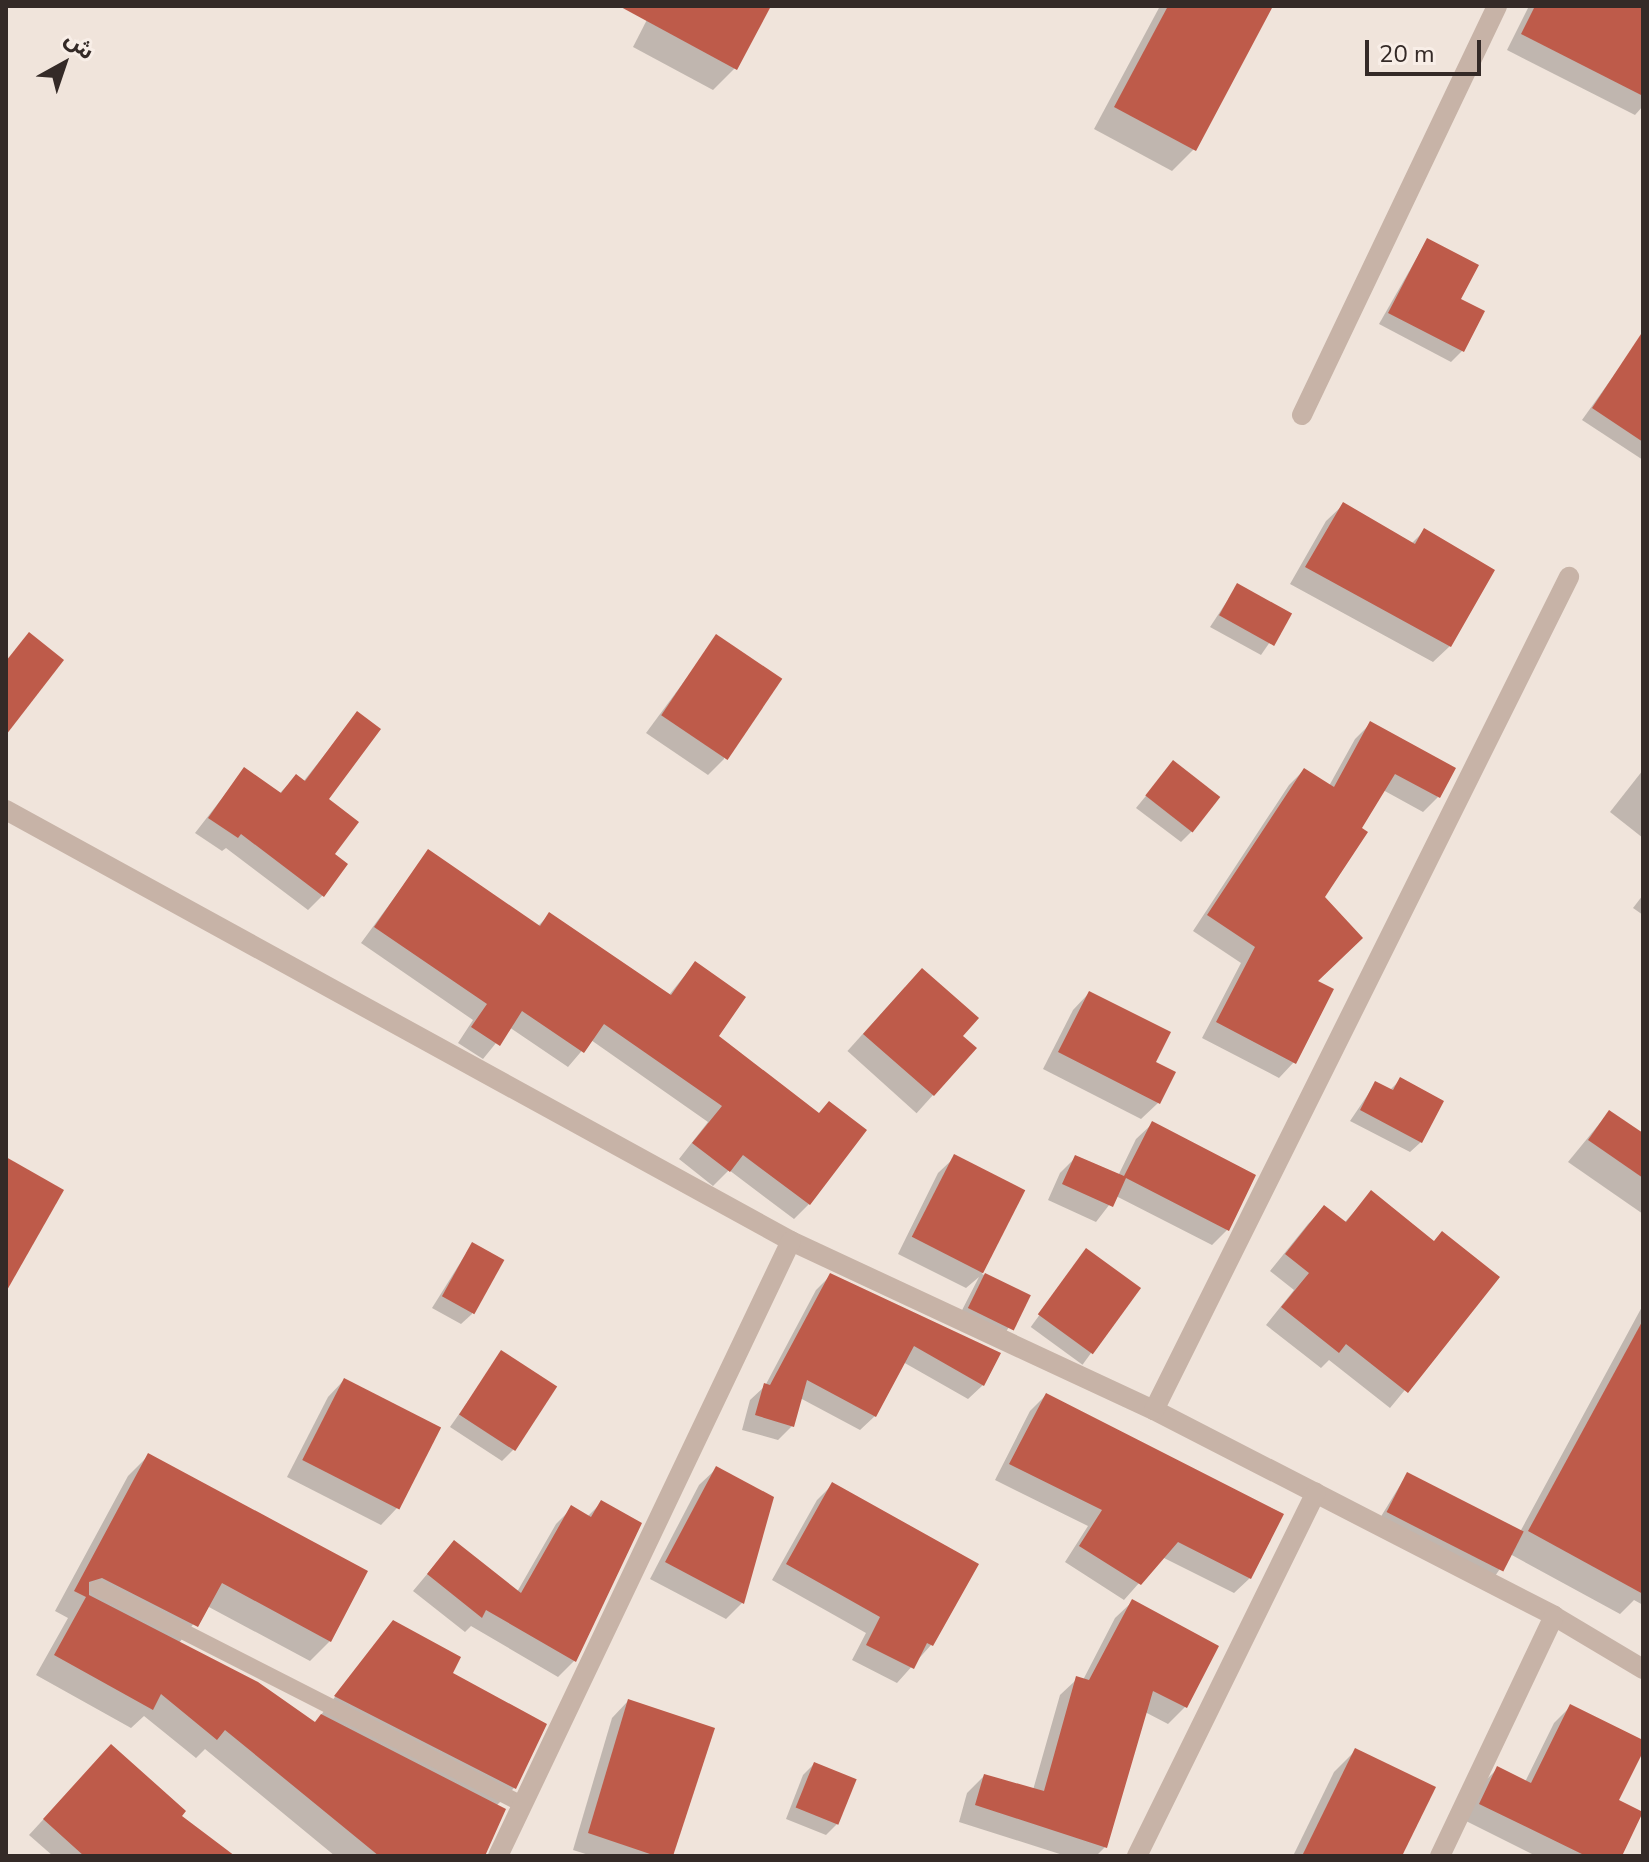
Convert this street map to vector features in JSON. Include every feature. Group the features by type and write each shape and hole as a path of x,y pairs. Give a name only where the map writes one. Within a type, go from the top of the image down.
{"street":[{"path":"1302,415 1497,6"},
{"path":"1154,1410 1569,577"},
{"path":"6,810 791,1241 1154,1410 1554,1616 1643,1669"},
{"path":"498,1856 791,1241"},
{"path":"1137,1856 1316,1493"},
{"path":"1440,1856 1554,1616"}],"lane":[{"path":"98,1588 523,1805"}],"building":[{"path":"619,6 771,6 737,70"},
{"path":"1168,6 1273,6 1196,151 1114,107"},
{"path":"1535,6 1643,6 1643,96 1521,34"},
{"path":"1427,238 1479,265 1461,299 1485,311 1464,352 1388,313"},
{"path":"1643,331 1643,442 1592,408"},
{"path":"1343,502 1415,544 1424,528 1495,570 1451,647 1305,567"},
{"path":"1237,583 1292,614 1274,646 1219,615"},
{"path":"29,632 64,660 6,735 6,661"},
{"path":"716,634 782,679 728,760 661,715"},
{"path":"357,711 381,729 329,799 359,822 335,854 348,864 324,897 241,834 238,838 208,818 244,767 281,793 296,774 305,781"},
{"path":"1370,721 1456,768 1440,798 1395,774 1362,828 1368,832 1325,897 1363,938 1318,981 1334,989 1296,1064 1216,1022 1255,947 1207,915 1304,768 1334,787"},
{"path":"1173,760 1220,797 1193,832 1145,795"},
{"path":"428,849 540,926 549,912 671,995 695,961 746,997 719,1036 819,1113 829,1101 867,1130 810,1205 743,1155 730,1172 692,1143 722,1106 604,1024 584,1053 522,1011 500,1046 471,1027 487,1004 374,927"},
{"path":"922,968 979,1018 963,1036 977,1048 934,1096 863,1034"},
{"path":"1089,991 1171,1032 1156,1062 1176,1072 1160,1104 1058,1052"},
{"path":"1400,1077 1444,1101 1422,1143 1360,1110 1375,1081 1393,1090"},
{"path":"1609,1110 1643,1133 1643,1178 1588,1140"},
{"path":"1152,1121 1256,1175 1229,1231 1126,1178 1113,1207 1062,1184 1075,1155 1124,1176"},
{"path":"954,1154 1025,1190 983,1273 912,1237"},
{"path":"6,1157 64,1190 6,1292"},
{"path":"1371,1190 1434,1241 1442,1231 1500,1277 1408,1393 1346,1344 1339,1353 1281,1307 1309,1273 1285,1254 1324,1205 1346,1222"},
{"path":"472,1242 504,1260 474,1314 442,1296"},
{"path":"1086,1248 1141,1288 1093,1354 1038,1314"},
{"path":"830,1273 1001,1353 984,1386 914,1346 876,1417 807,1380 794,1427 755,1415 764,1383 770,1385"},
{"path":"985,1273 1031,1295 1014,1330 968,1308"},
{"path":"1643,1320 1643,1594 1528,1531"},
{"path":"501,1350 557,1386 515,1451 459,1415"},
{"path":"344,1378 441,1427 399,1509 302,1460"},
{"path":"1046,1393 1284,1514 1251,1579 1178,1542 1141,1585 1079,1546 1102,1510 1009,1464"},
{"path":"148,1453 368,1571 331,1642 222,1583 198,1627 102,1578 89,1582 89,1595 258,1682 315,1722 321,1714 506,1809 485,1856 379,1856 225,1730 217,1740 161,1694 153,1710 54,1655 86,1597 74,1591"},
{"path":"716,1466 774,1497 744,1604 665,1562"},
{"path":"1407,1472 1524,1531 1503,1572 1387,1512"},
{"path":"832,1482 979,1564 933,1646 927,1643 914,1669 866,1645 880,1617 786,1564"},
{"path":"601,1500 642,1523 576,1662 486,1610 482,1618 427,1574 454,1540 521,1593 571,1505 591,1517"},
{"path":"1132,1599 1219,1646 1187,1708 1153,1691 1107,1848 975,1805 984,1774 1044,1791 1076,1676 1089,1680"},
{"path":"393,1620 461,1657 453,1673 547,1724 516,1789 334,1696"},
{"path":"628,1699 715,1728 673,1856 656,1856 588,1833"},
{"path":"1570,1704 1643,1740 1643,1752 1619,1800 1643,1812 1622,1856 1586,1856 1479,1804 1497,1766 1531,1783"},
{"path":"111,1744 186,1811 182,1816 235,1856 84,1856 43,1819"},
{"path":"1355,1748 1436,1787 1402,1856 1302,1856"},
{"path":"814,1762 857,1779 838,1825 796,1807"}]}
